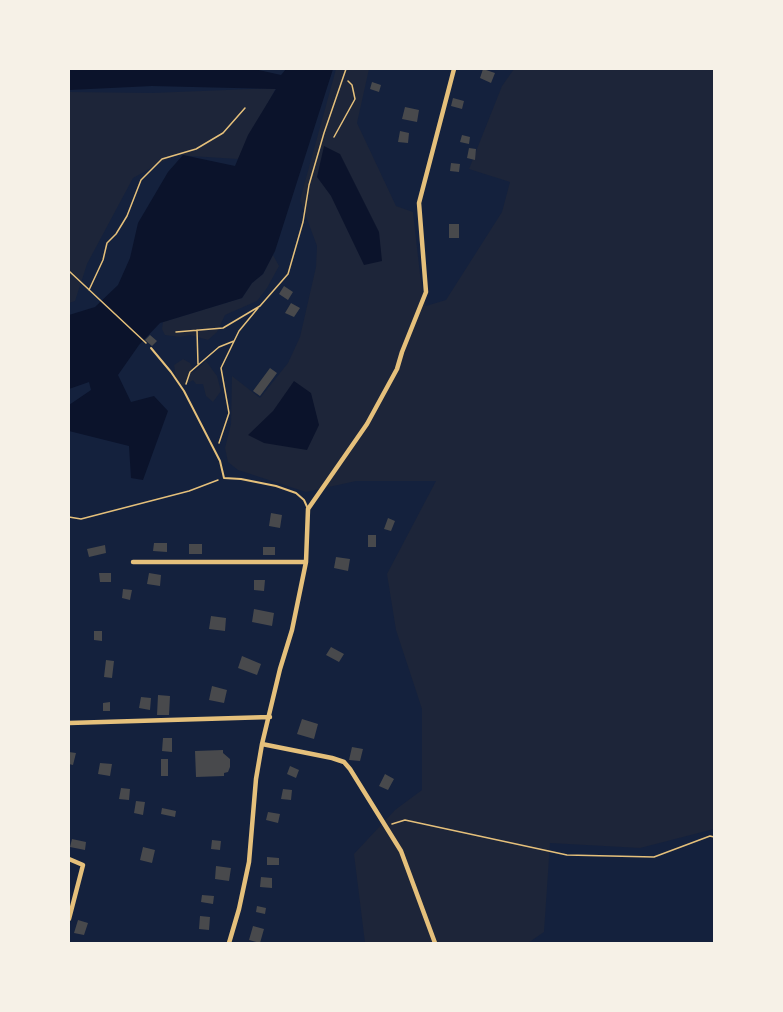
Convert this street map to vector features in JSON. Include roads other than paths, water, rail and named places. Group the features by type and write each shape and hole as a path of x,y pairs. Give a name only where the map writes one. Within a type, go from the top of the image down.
{"street":[{"path":"231,943 248,870 256,779 262,744 292,630 306,561 308,509 367,424 397,369 426,292 419,203 454,69"},
{"path":"133,562 306,561"},
{"path":"69,723 270,717"},
{"path":"262,744 344,762 401,851 435,943"},
{"path":"69,859 83,865 69,920"}],"lane":[{"path":"151,348 184,391 216,452 224,478 241,479 296,492 304,500 308,509"}]}
